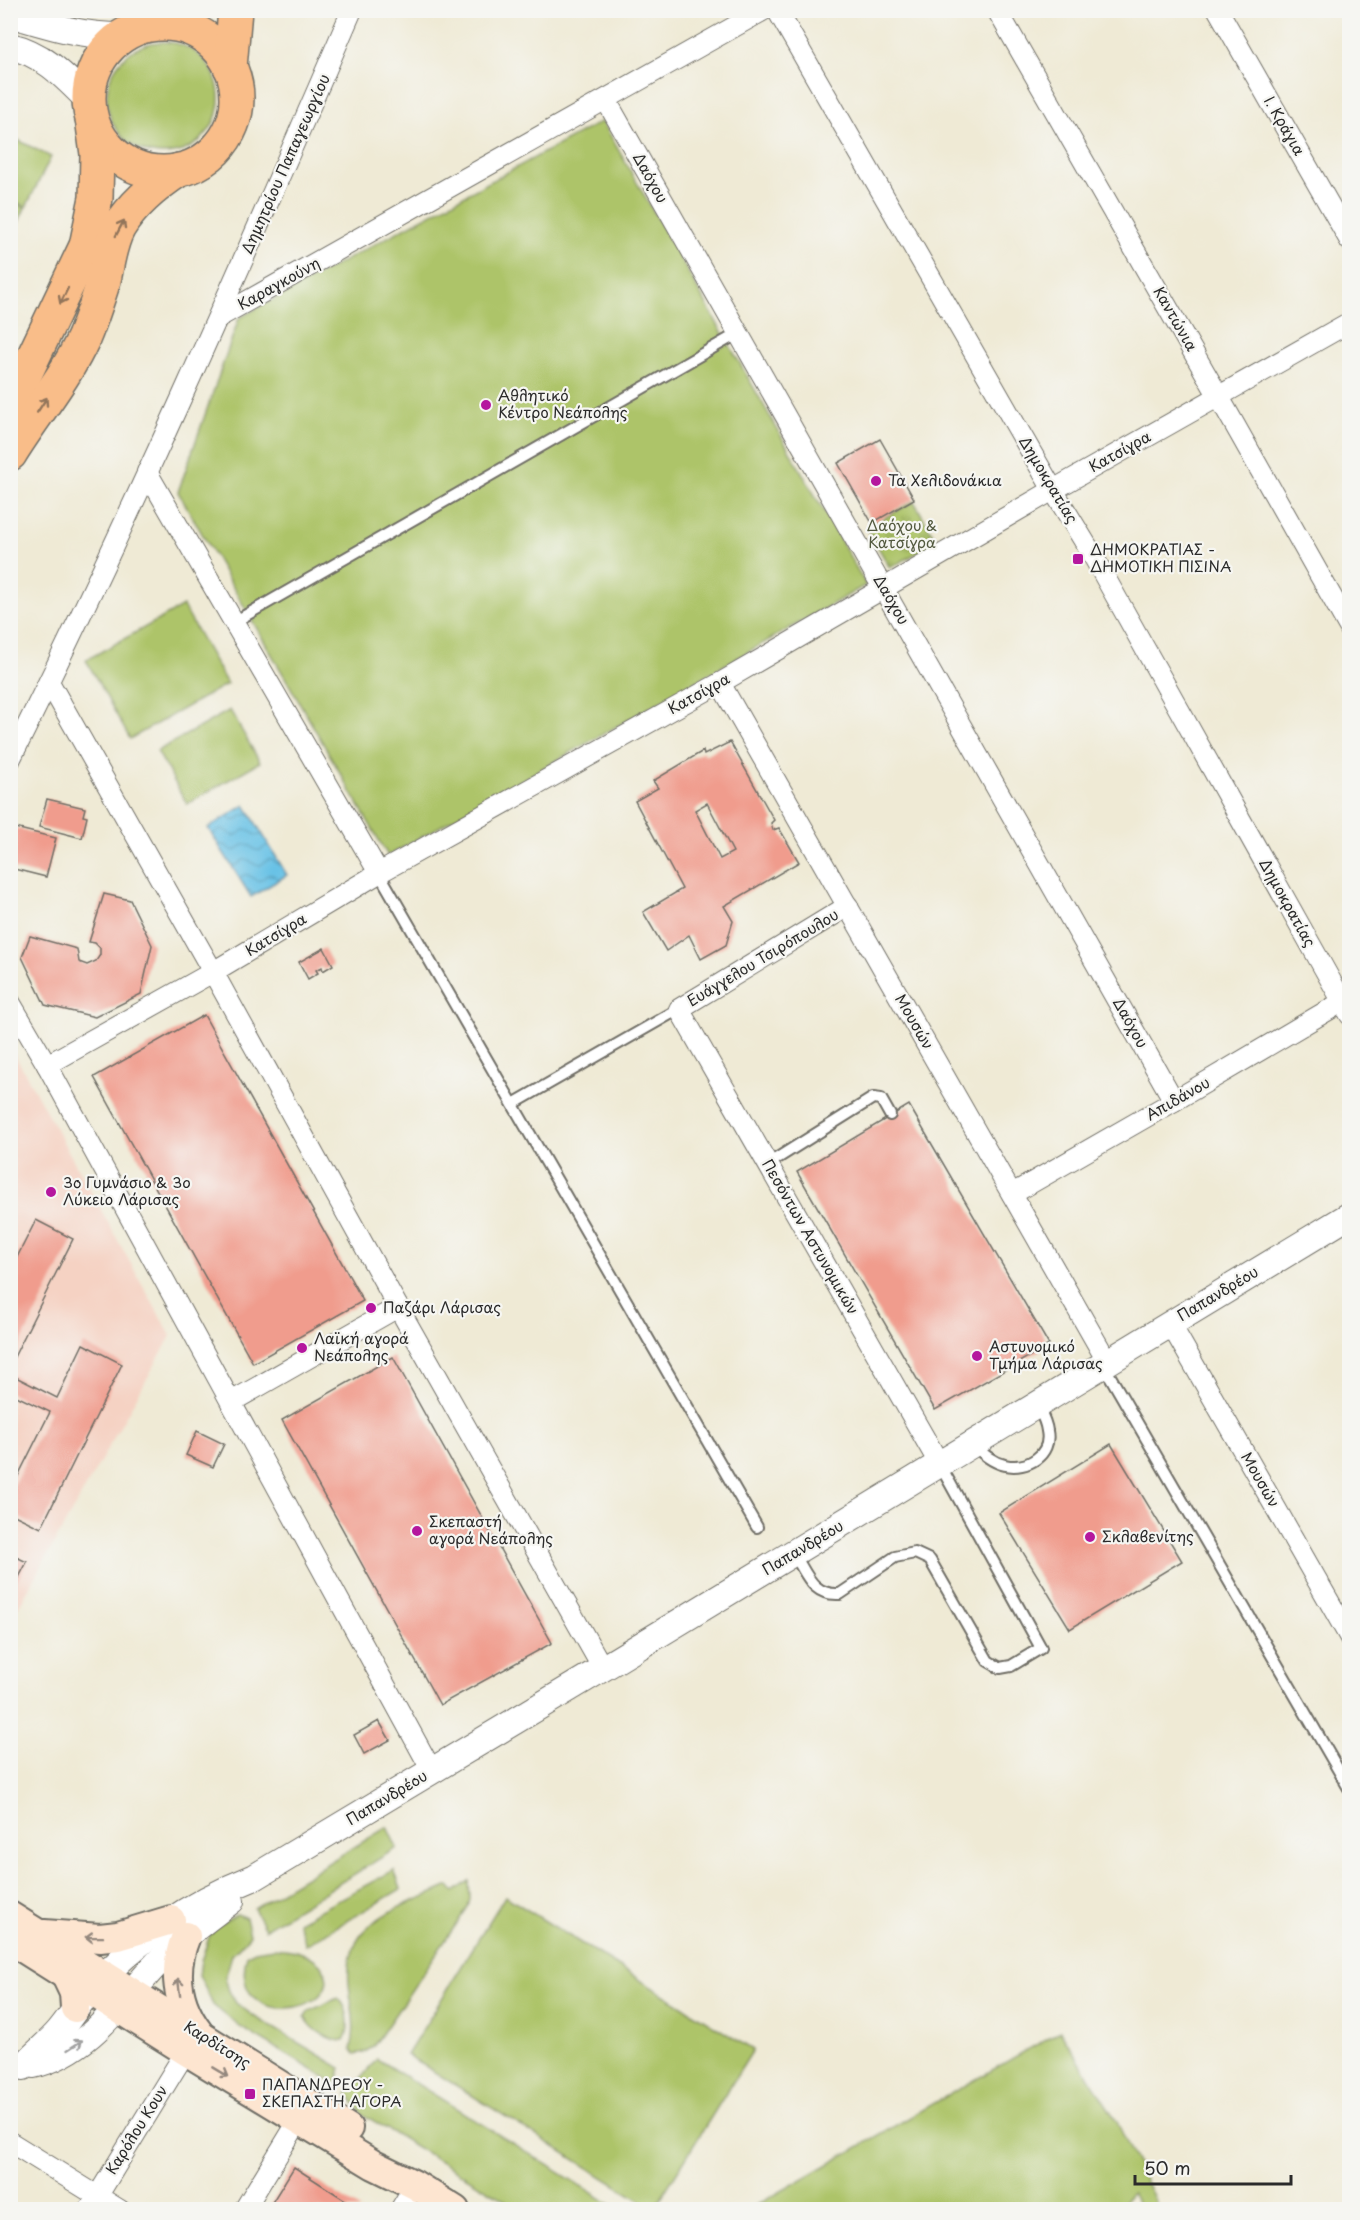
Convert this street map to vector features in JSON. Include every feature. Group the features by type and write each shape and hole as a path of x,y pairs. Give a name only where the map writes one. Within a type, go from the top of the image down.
{"highway":[{"path":"230,67 235,10"},
{"path":"10,406 86,246 96,198 97,154 91,110 90,86 101,58 123,36 176,17 183,26 211,41 222,52 235,82 237,99 235,115 229,131 220,145 208,156 194,165 179,170 162,172 147,170 118,156 106,145 98,132 91,110"},
{"path":"10,454 83,338 96,307 118,229 133,207 162,181 179,170"}],"main road":[{"name":"Καρδίτσης","path":"10,1916 38,1934 90,1991 125,2000 193,2043 384,2152 415,2185"},
{"path":"38,1934 100,1938 179,1928 178,1986 193,2043"},
{"path":"10,1940 65,1974 74,1993 90,1991"},
{"name":"Καρδίτσης","path":"193,2043 299,2120 455,2210"}],"street":[{"name":"Δημητρίου Παπαγεωργίου","path":"219,317 352,10"},
{"name":"Καραγκούνη","path":"219,317 764,10"},
{"name":"Δημοκρατίας","path":"777,10 1092,554 1346,1008"},
{"name":"Καντώνια","path":"998,10 1350,628"},
{"name":"Ι. Κράγια","path":"1218,10 1350,242"},
{"path":"10,14 68,32 123,36"},
{"path":"10,46 22,48 55,67 91,110"},
{"name":"Δαόχου","path":"606,100 1174,1101"},
{"path":"10,760 49,682 219,317"},
{"name":"Κατσίγρα","path":"47,1065 213,972 379,873 720,682 1350,322"},
{"path":"147,472 379,873"},
{"path":"49,682 602,1667"},
{"name":"Μουσών","path":"720,682 1012,1194 1105,1362"},
{"name":"Ευάγγελου Τσιρόπουλου","path":"679,1009 848,906"},
{"path":"10,1002 47,1065 432,1771"},
{"name":"Απιδάνου","path":"1012,1194 1174,1101 1346,1008"},
{"name":"Πεσόντων Αστυνομικών","path":"679,1009 940,1465"},
{"name":"Παπανδρέου","path":"179,1928 223,1890 255,1877 432,1771 794,1554 1105,1362 1350,1215"},
{"path":"231,1402 398,1307"},
{"name":"Μουσών","path":"1170,1323 1350,1638"},
{"path":"17,2071 57,2034 90,1991 139,1943 179,1928"},
{"path":"17,2071 43,2063 92,2034 158,1963 179,1928"},
{"name":"Καρόλου Κουν","path":"93,2203 193,2043"},
{"path":"244,2210 299,2120"},
{"path":"10,2142 93,2203 120,2210"},
{"path":"400,2210 415,2185"}],"lane":[{"path":"234,622 737,334"},
{"path":"379,873 758,1527"},
{"path":"513,1104 679,1009"},
{"path":"768,1164 873,1098 881,1099 890,1115"},
{"path":"1105,1362 1350,1790"},
{"path":"974,1444 986,1456 1003,1464 1017,1467 1039,1457 1047,1447 1048,1433 1037,1405"},
{"path":"794,1554 817,1590 829,1595 840,1594 895,1557 915,1553 930,1560 988,1661 1000,1668 1011,1666 1041,1648 940,1465"}],"shaded area":[{"name":"3ο Γυμνάσιο & 3ο Λύκειο Λάρισας","path":"11,1048 171,1336 11,1620"}],"green space":[{"path":"163,42 185,46 203,58 215,76 219,98 215,120 203,138 185,150 163,154 141,150 123,138 111,120 107,98 111,76 123,58 141,46"},
{"name":"Αθλητικό Κέντρο Νεάπολης","path":"602,121 866,585 388,856 178,492 239,318"},
{"path":"10,136 51,157 26,207 11,199"},
{"path":"11,201 25,208 11,238"},
{"name":"Δαόχου & Κατσίγρα","path":"914,501 937,542 890,568 867,528"},
{"path":"183,606 227,684 130,739 86,660"},
{"path":"230,710 260,762 187,804 157,751"},
{"path":"387,1827 397,1848 265,1929 254,1908"},
{"path":"394,1870 401,1889 306,1945 298,1922"},
{"path":"469,1881 468,1907 373,2047 355,2054 351,2049 354,2025 349,1984 350,1962 355,1944 366,1930 395,1909 449,1886 454,1892"},
{"path":"505,1896 753,2050 654,2209 407,2055"},
{"path":"237,1914 246,1918 250,1935 232,1955 225,1978 229,1991 236,2003 255,2017 341,2068 336,2084 240,2027 213,2005 199,1975 201,1961 209,1937 216,1927"},
{"path":"273,1948 301,1952 319,1963 323,1968 326,1984 319,1996 305,2004 287,2008 268,2006 253,1997 245,1980 247,1955"},
{"path":"338,1998 345,2007 348,2018 348,2030 344,2041 338,2041 322,2034 305,2017 309,2011"},
{"path":"1060,2031 1116,2120 1159,2209 1141,2209 1132,2193 1118,2210 750,2209"},
{"path":"377,2059 618,2209 519,2209 362,2114 348,2094"}],"water":[{"path":"245,805 287,875 251,897 208,828"}],"building":[{"name":"Τα Χελιδονάκια","path":"880,439 914,499 872,523 838,463"},
{"path":"730,742 774,820 771,823 773,830 779,828 799,862 724,906 733,921 726,945 701,959 689,935 666,951 643,912 682,889 635,801 658,788 653,781 703,751 704,755","holes":["707,803 733,852 720,859 695,810"]},
{"path":"47,799 85,808 83,816 87,817 82,838 39,827"},
{"path":"15,828 56,838 46,877 10,868 10,846"},
{"path":"104,894 130,900 152,945 141,994 95,1017 45,1005 22,957 30,936 77,949 79,962 87,965 96,961 100,955 100,948 95,943 89,942"},
{"path":"324,948 333,965 323,971 322,967 316,970 318,973 308,979 299,962"},
{"path":"204,1015 363,1301 253,1363 94,1077"},
{"path":"909,1105 1049,1345 935,1410 797,1172"},
{"path":"36,1220 73,1239 10,1365 10,1271"},
{"path":"83,1344 122,1364 41,1528 10,1513 10,1492 50,1412 10,1393 10,1374 57,1398"},
{"name":"Σκεπαστή αγορά Νεάπολης","path":"393,1357 552,1643 440,1705 282,1420"},
{"path":"197,1431 224,1444 213,1467 186,1455"},
{"name":"Σκλαβενίτης","path":"1111,1444 1182,1561 1070,1629 999,1513"},
{"path":"10,1554 27,1562 10,1594"},
{"path":"379,1721 390,1740 364,1754 354,1735"},
{"path":"294,2167 361,2210 280,2210 271,2204"}],"place":[{"name":"Αθλητικό Κέντρο Νεάπολης","path":"486,405"},
{"name":"Τα Χελιδονάκια","path":"876,481"},
{"name":"ΔΗΜΟΚΡΑΤΙΑΣ - ΔΗΜΟΤΙΚΗ ΠΙΣΙΝΑ","path":"1078,559"},
{"name":"3ο Γυμνάσιο & 3ο Λύκειο Λάρισας","path":"51,1192"},
{"name":"Παζάρι Λάρισας","path":"371,1308"},
{"name":"Λαϊκή αγορά Νεάπολης","path":"302,1348"},
{"name":"Αστυνομικό Τμήμα Λάρισας","path":"977,1356"},
{"name":"Σκεπαστή αγορά Νεάπολης","path":"417,1531"},
{"name":"Σκλαβενίτης","path":"1090,1537"},
{"name":"ΠΑΠΑΝΔΡΕΟΥ - ΣΚΕΠΑΣΤΗ ΑΓΟΡΑ","path":"250,2094"}]}
